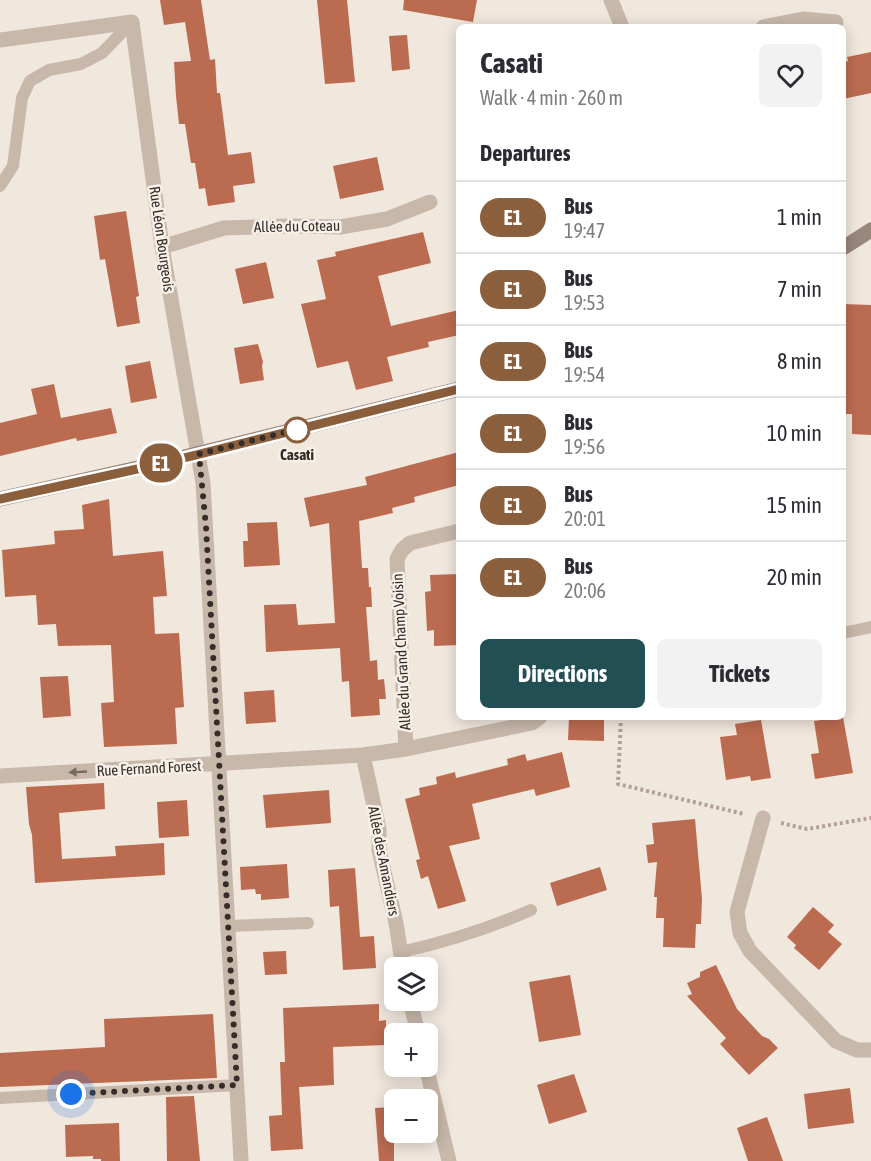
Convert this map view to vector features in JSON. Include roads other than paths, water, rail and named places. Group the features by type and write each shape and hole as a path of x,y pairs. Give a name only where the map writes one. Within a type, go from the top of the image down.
{"main road":[{"path":"846,246 871,230"},
{"path":"0,499 199,454 456,390"}],"street":[{"path":"611,0 621,24"},
{"path":"778,24 802,19 836,21"},
{"path":"0,40 132,22"},
{"name":"Rue Léon Bourgeois","path":"132,22 162,247 203,483 242,1161"},
{"name":"Allée du Coteau","path":"162,247 224,228 340,227 387,219 430,202"},
{"name":"Allée du Grand Champ Voisin","path":"456,532 411,543 402,550 397,560 406,749 532,723 536,720"},
{"name":"Rue Fernand Forest","path":"0,776 363,755 406,749"},
{"name":"Allée des Amandiers","path":"363,755 379,829 379,850 401,957"},
{"path":"764,818 737,912 740,933 750,951 836,1041 857,1050 871,1050"},
{"path":"429,1077 449,1161"}],"lane":[{"path":"0,186 12,166 22,98 30,81 49,70 81,64 102,53 132,22"},
{"path":"846,632 871,627"},
{"path":"409,957 531,910"},
{"path":"229,926 308,923"},
{"path":"0,1098 237,1085"}],"place":[{"name":"Casati","path":"297,430"}]}
